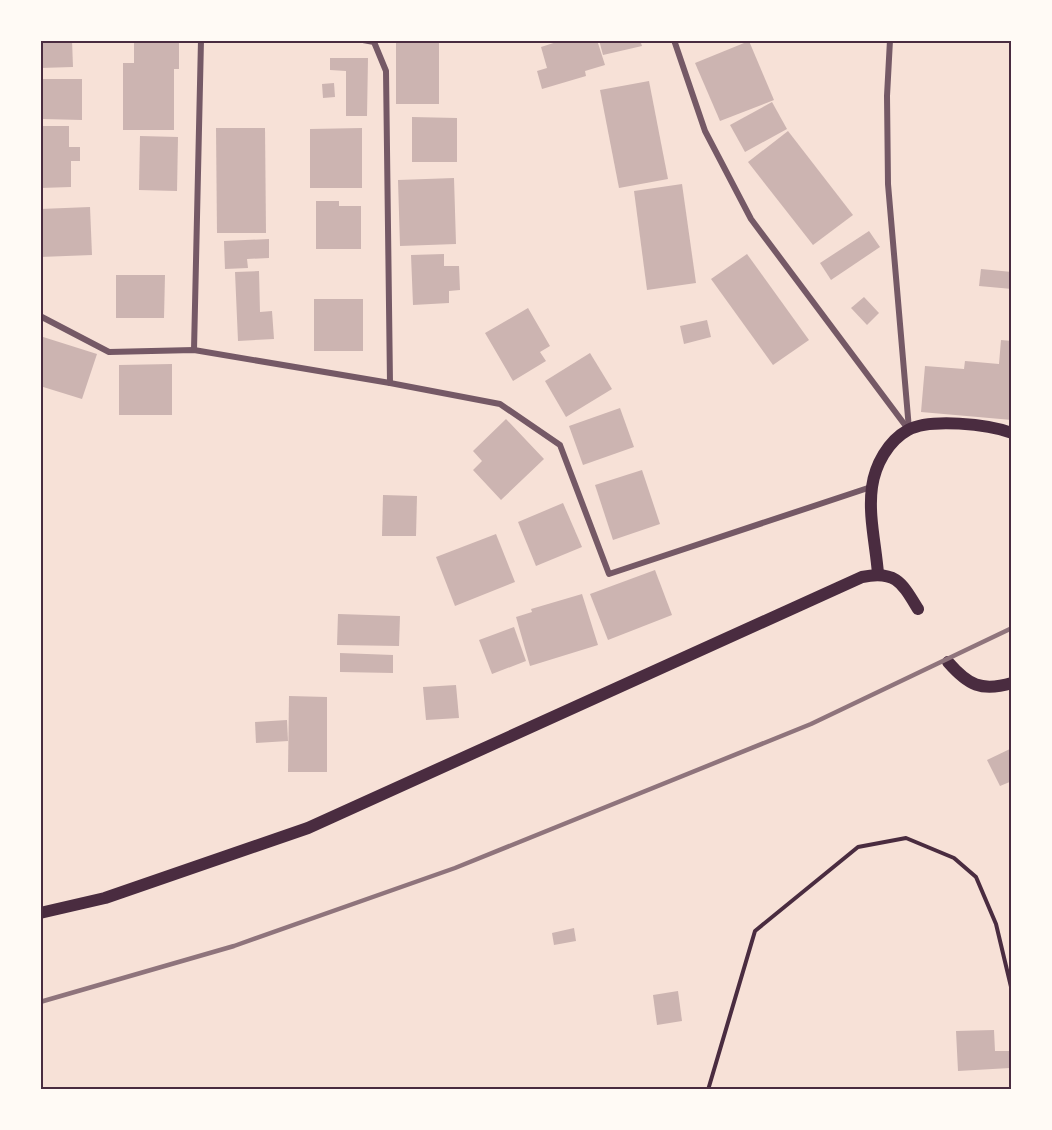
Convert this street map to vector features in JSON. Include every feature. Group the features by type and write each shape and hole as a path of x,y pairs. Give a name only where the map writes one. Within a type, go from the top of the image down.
{"main road":[{"path":"879,574 872,511 872,486 879,462 891,445 909,430 942,423 975,424 1011,433"},
{"path":"40,913 105,897 308,828 862,577 879,574 892,577 903,584 918,609"},
{"path":"948,662 963,679 978,686 997,687 1011,683"}],"street":[{"path":"194,350 201,40"},
{"path":"363,40 374,42 386,71 390,383"},
{"path":"674,40 705,131 751,219 909,430"},
{"path":"890,40 887,96 888,184 909,430"},
{"path":"40,316 109,352 194,350 500,404 560,446 609,574 872,486"}],"path":[{"path":"708,1089 755,931 858,847 906,838 954,858 976,877 996,924 1011,991"}],"building":[{"path":"40,40 72,40 73,67 40,68"},
{"path":"134,40 179,40 179,69 174,69 174,130 123,130 123,63 134,63"},
{"path":"396,40 439,40 439,104 396,104"},
{"path":"563,40 597,40 605,65 585,71 586,76 542,89 537,71 547,68 541,47"},
{"path":"599,40 640,40 642,46 603,55"},
{"path":"749,41 774,100 720,121 695,63"},
{"path":"330,58 368,58 367,116 346,116 346,71 330,70"},
{"path":"43,79 82,79 82,120 43,119"},
{"path":"649,81 668,179 619,188 600,90"},
{"path":"334,83 335,97 323,98 322,84"},
{"path":"772,102 787,129 745,152 730,125"},
{"path":"412,117 457,118 457,162 412,162"},
{"path":"40,126 69,126 69,147 80,147 80,161 71,161 71,187 40,188"},
{"path":"216,128 265,128 266,233 217,233"},
{"path":"362,128 362,188 310,188 310,129"},
{"path":"788,131 853,215 813,245 748,162"},
{"path":"140,136 178,137 177,191 139,190"},
{"path":"454,178 456,244 400,246 398,180"},
{"path":"682,184 696,283 647,290 634,191"},
{"path":"316,201 339,201 339,206 361,206 361,249 316,249"},
{"path":"90,207 92,255 40,257 40,209"},
{"path":"869,231 880,247 831,280 820,263"},
{"path":"269,239 269,258 247,259 248,268 225,269 224,241"},
{"path":"444,254 444,266 459,266 460,290 449,291 449,303 413,305 411,255"},
{"path":"747,254 809,340 773,365 711,279"},
{"path":"981,269 1012,272 1012,289 979,286"},
{"path":"259,271 260,312 272,311 274,339 238,341 235,272"},
{"path":"116,275 165,275 164,318 116,318"},
{"path":"864,297 879,313 867,325 851,308"},
{"path":"314,299 363,299 363,351 314,351"},
{"path":"528,308 550,346 540,352 546,361 513,381 485,333"},
{"path":"707,320 711,337 684,344 680,326"},
{"path":"40,336 97,354 82,399 40,386"},
{"path":"1001,340 1012,341 1012,420 921,412 925,366 964,369 965,361 999,364"},
{"path":"590,353 612,389 566,417 545,381"},
{"path":"172,364 172,415 119,415 119,365"},
{"path":"620,408 634,447 583,465 569,426"},
{"path":"506,419 544,459 501,500 473,470 482,461 473,451"},
{"path":"642,470 660,524 613,540 595,485"},
{"path":"383,495 417,496 416,536 382,536"},
{"path":"563,503 582,547 536,566 518,522"},
{"path":"496,534 515,582 455,606 436,557"},
{"path":"655,570 672,615 608,640 590,594"},
{"path":"582,594 598,645 530,666 516,617 532,612 531,609"},
{"path":"338,614 400,616 399,646 337,645"},
{"path":"514,627 526,661 492,674 479,640"},
{"path":"340,653 393,655 393,673 340,672"},
{"path":"456,685 459,718 426,720 423,687"},
{"path":"289,696 327,697 327,772 288,772"},
{"path":"287,720 288,741 256,743 255,722"},
{"path":"1012,748 1012,781 1000,786 987,760"},
{"path":"574,928 576,941 554,945 552,933"},
{"path":"678,991 682,1021 657,1025 653,995"},
{"path":"994,1030 995,1051 1009,1051 1010,1068 958,1071 956,1031"}],"railway":[{"path":"40,1002 234,946 455,868 811,724 1012,628"}]}
